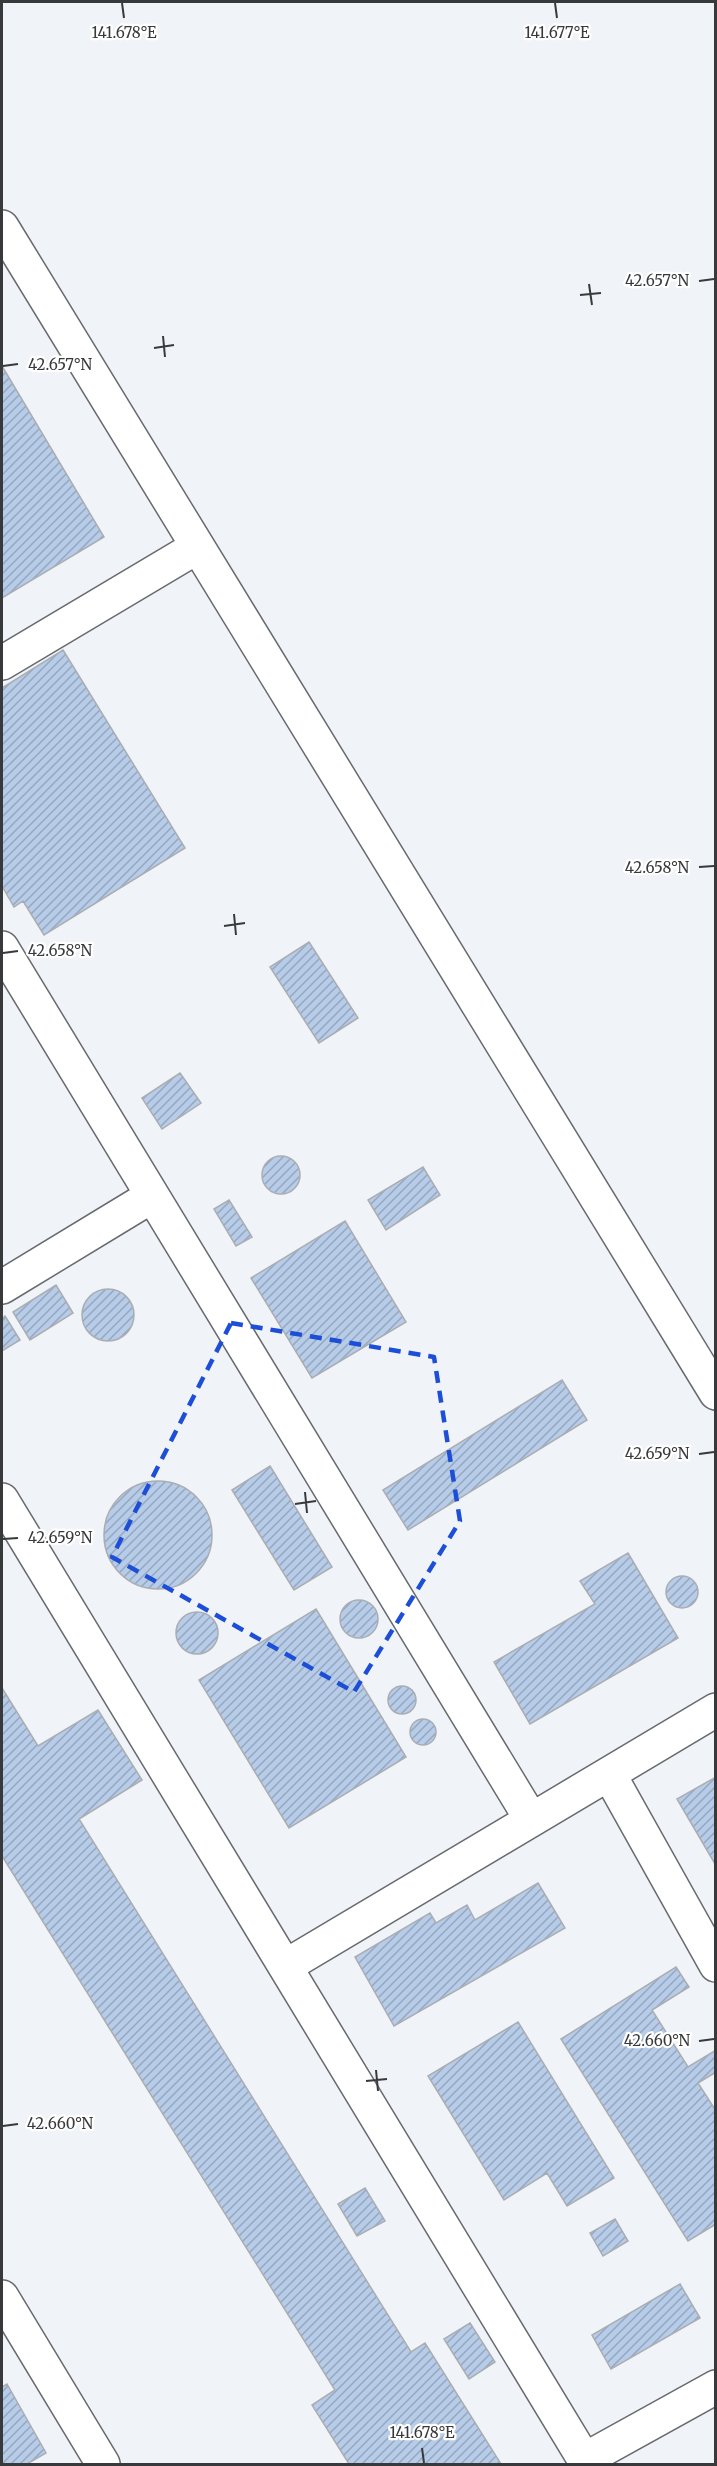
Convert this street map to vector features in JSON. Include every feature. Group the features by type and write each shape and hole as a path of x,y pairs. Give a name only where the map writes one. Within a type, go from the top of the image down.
{"street":[{"path":"2,227 716,1393"},
{"path":"2,663 197,547"},
{"path":"2,948 531,1819"},
{"path":"2,1287 152,1196"},
{"path":"2,1500 586,2462 716,2387"},
{"path":"286,1966 716,1710"},
{"path":"609,1774 716,1965"},
{"path":"2,2296 103,2464"}],"highlighted area":[{"path":"231,1323 434,1357 460,1521 354,1692 112,1557"}],"building":[{"path":"2,366 104,537 2,598"},
{"path":"63,650 185,848 44,935 23,901 14,907 2,886 2,688"},
{"path":"309,942 358,1018 319,1043 270,967"},
{"path":"180,1073 201,1103 162,1129 142,1098"},
{"path":"281,1156 294,1162 300,1175 294,1188 281,1194 268,1188 262,1175 268,1162"},
{"path":"423,1167 440,1195 386,1230 368,1200"},
{"path":"229,1200 252,1237 236,1246 214,1209"},
{"path":"345,1221 406,1322 312,1378 251,1278"},
{"path":"56,1285 73,1313 30,1340 13,1312"},
{"path":"103,1289 113,1289 127,1296 134,1315 127,1334 113,1341 103,1341 93,1337 86,1330 82,1320 82,1310 86,1300 93,1293"},
{"path":"5,1316 20,1340 2,1351 2,1319"},
{"path":"562,1380 587,1420 408,1530 383,1490"},
{"path":"270,1466 332,1567 294,1590 232,1490"},
{"path":"158,1481 179,1485 196,1497 208,1514 212,1535 208,1556 196,1573 179,1585 158,1589 137,1585 120,1573 108,1556 104,1535 108,1514 120,1497 137,1485"},
{"path":"628,1553 678,1638 530,1724 494,1662 595,1604 580,1581"},
{"path":"682,1576 693,1581 698,1592 693,1603 682,1608 671,1603 666,1592 671,1581"},
{"path":"359,1600 372,1606 378,1619 372,1632 359,1638 346,1632 340,1619 346,1606"},
{"path":"316,1609 406,1757 289,1828 199,1680"},
{"path":"197,1612 205,1613 212,1618 217,1625 217,1641 212,1648 205,1653 197,1654 189,1653 182,1648 177,1641 176,1633 177,1625 182,1618 189,1613"},
{"path":"402,1686 412,1690 416,1700 412,1710 402,1714 392,1710 388,1700 392,1690"},
{"path":"2,1688 38,1746 98,1710 142,1780 79,1819 411,2352 425,2343 501,2464 349,2464 312,2405 335,2390 2,1856"},
{"path":"423,1719 433,1722 436,1732 433,1742 423,1745 413,1742 410,1732 413,1722"},
{"path":"716,1777 716,1863 715,1864 677,1799"},
{"path":"538,1883 565,1928 394,2026 355,1957 430,1913 436,1923 467,1905 475,1920"},
{"path":"676,1967 689,1987 652,2010 688,2067 716,2050 716,2072 698,2083 716,2111 716,2224 688,2241 561,2039"},
{"path":"518,2022 614,2178 567,2206 547,2173 504,2200 428,2076"},
{"path":"365,2188 385,2221 357,2236 338,2204"},
{"path":"615,2219 628,2241 603,2256 590,2233"},
{"path":"680,2284 700,2318 611,2369 592,2335"},
{"path":"470,2323 495,2362 469,2379 444,2339"},
{"path":"7,2384 46,2453 27,2464 2,2464 2,2387"}]}
